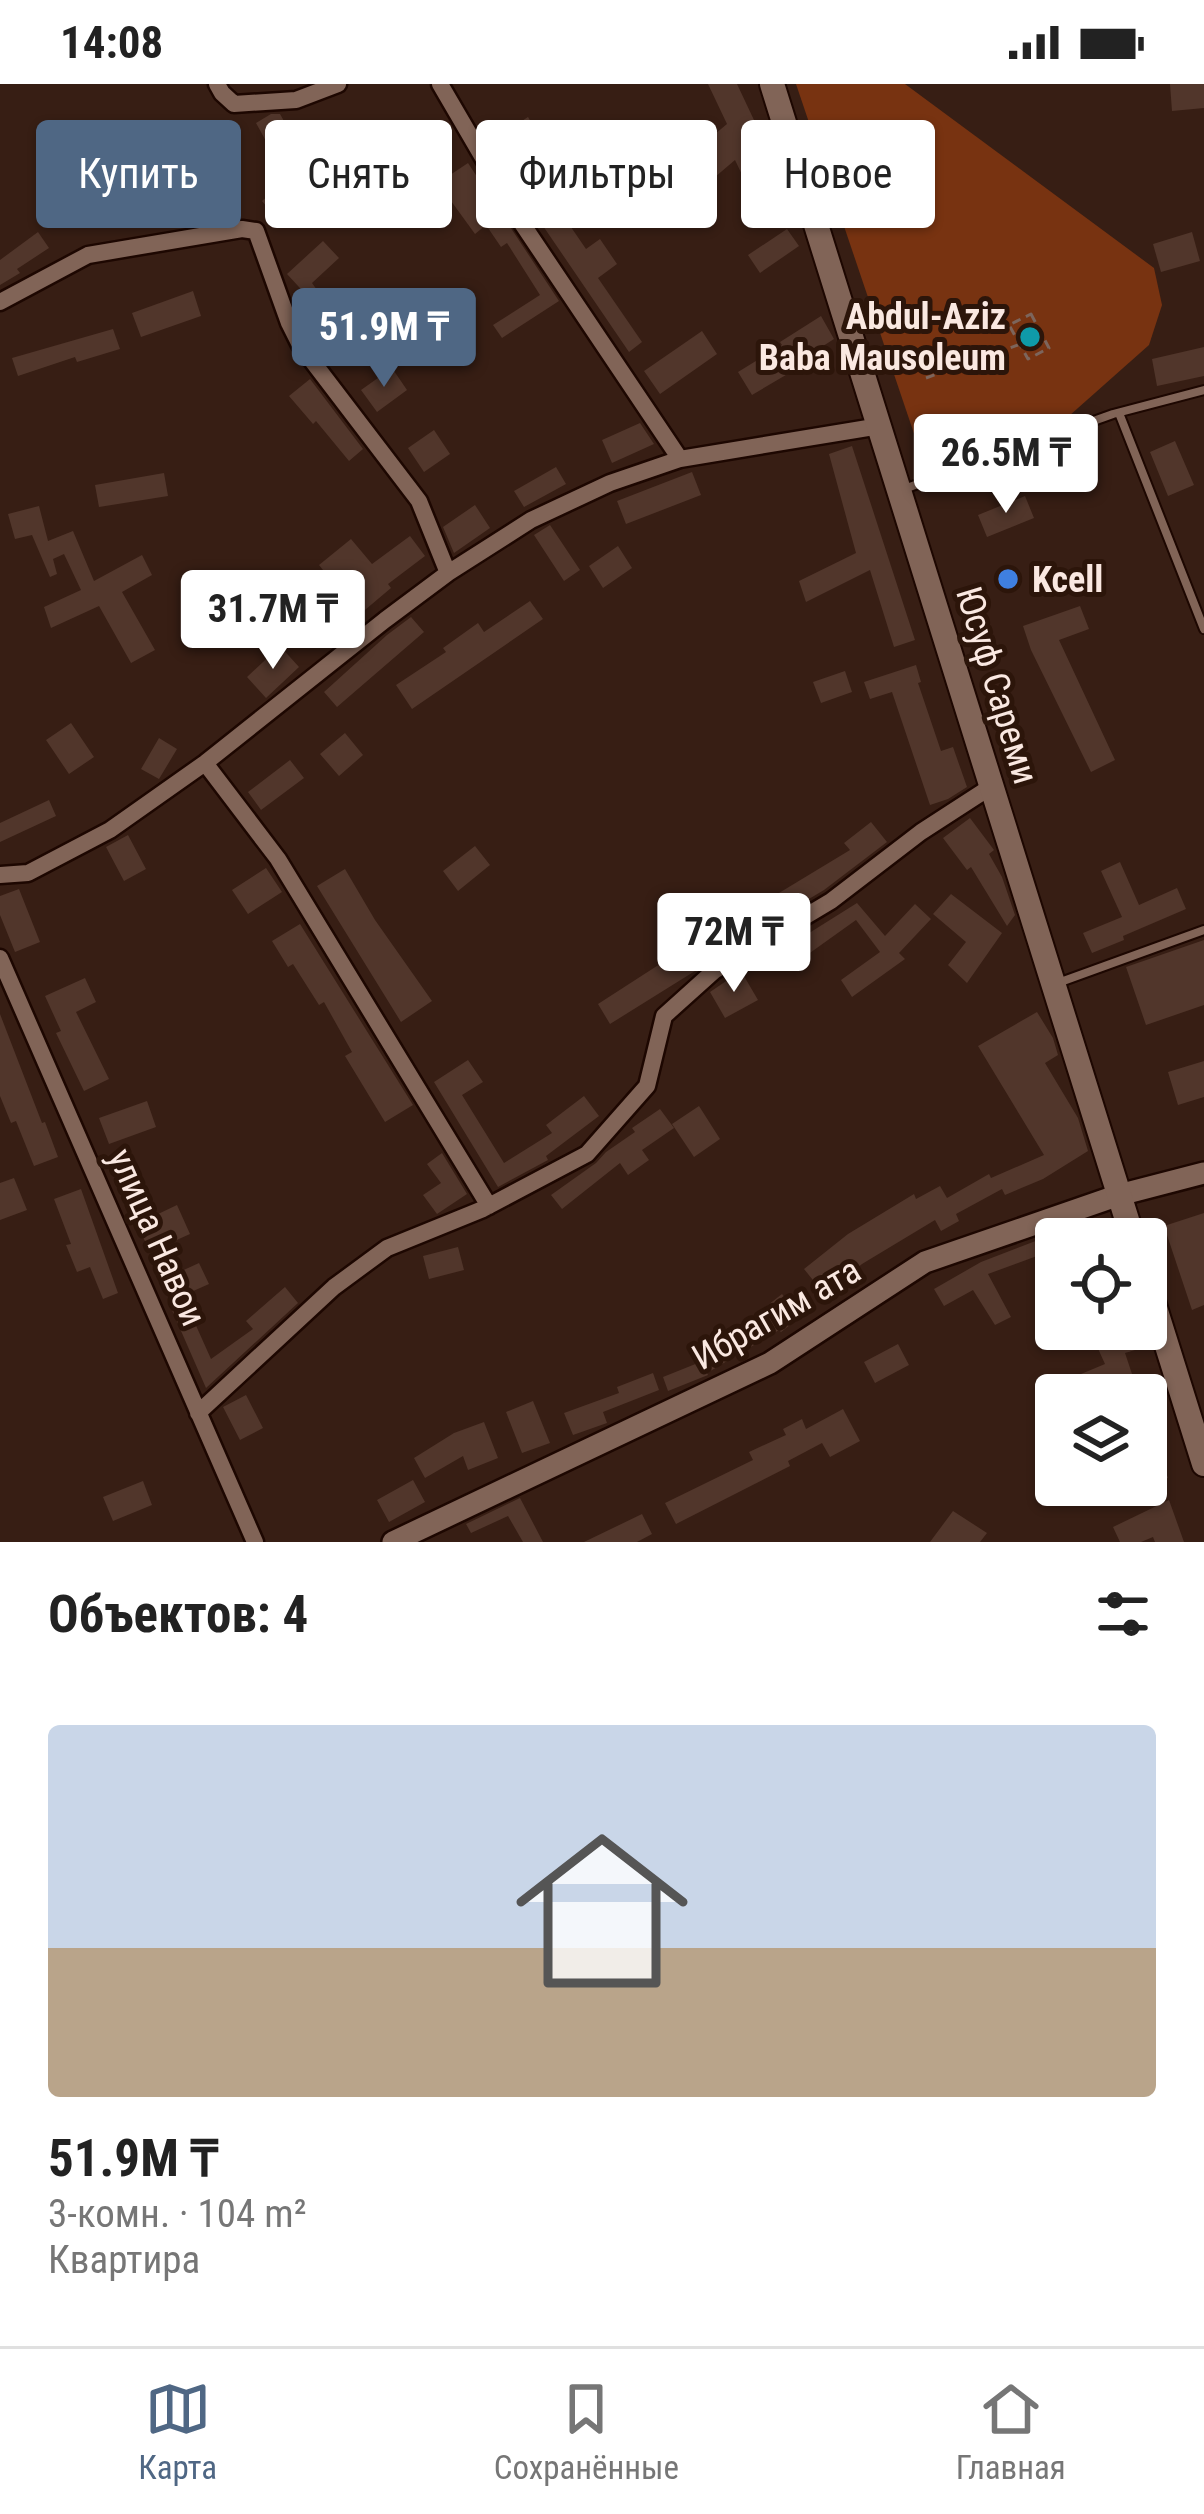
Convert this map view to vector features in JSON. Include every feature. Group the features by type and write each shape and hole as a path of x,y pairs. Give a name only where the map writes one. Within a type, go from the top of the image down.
{"main road":[{"name":"Юсуф Сареми","path":"772,84 1126,1218"},
{"path":"1167,1347 1204,1464"}],"street":[{"path":"217,84 234,104 296,100 338,84"},
{"path":"440,84 518,216 680,459"},
{"path":"0,302 88,255 242,229 256,231 300,345 418,501 448,573"},
{"path":"0,875 28,873 110,830 205,763 448,573 531,520 680,459 880,427"},
{"path":"205,763 278,859 489,1206"},
{"path":"198,1412 334,1286 387,1248 489,1206 586,1154 646,1086 664,1016 715,971 831,901 921,832 992,786"},
{"name":"улица Навои","path":"0,958 255,1542"},
{"name":"Ибрагим ата","path":"393,1542 770,1363 926,1262 1119,1195 1204,1173"}],"lane":[{"path":"900,490 1119,413 1204,390"},
{"path":"1119,413 1204,628"},
{"path":"1054,985 1204,930"}],"path":[{"path":"1031,314 1049,347 1028,359 1020,344 1009,325 1031,314"},
{"path":"926,378 1020,344"}],"shaded area":[{"path":"796,84 905,84 1154,268 1162,305 1149,345 1069,416 928,475 845,228 935,228 935,120 808,120"}],"building":[{"path":"708,84 737,84 754,120 741,120 741,172 735,160 717,175 717,132 727,124"},
{"path":"1170,84 1204,84 1204,108 1172,111"},
{"path":"271,114 280,114 283,120 265,120 265,139 256,123"},
{"path":"468,163 476,175 476,228 482,228 475,234 452,202 452,174"},
{"path":"488,228 511,228 559,301 502,338 493,325 540,295 507,243 501,247"},
{"path":"544,228 572,228 586,249 600,239 617,264 598,278 642,342 629,352"},
{"path":"787,229 799,246 760,273 748,255"},
{"path":"38,232 49,248 0,285 0,260"},
{"path":"1192,232 1200,261 1161,272 1153,244"},
{"path":"323,241 339,258 312,283 351,338 332,351 300,307 310,299 287,274"},
{"path":"193,291 201,316 141,337 132,313"},
{"path":"821,316 834,339 752,395 738,372"},
{"path":"113,329 120,349 77,362 75,357 18,376 12,358"},
{"path":"702,331 717,354 660,394 644,371"},
{"path":"1204,347 1204,376 1157,386 1152,359"},
{"path":"392,368 407,390 377,412 361,390"},
{"path":"310,379 363,449 349,461 289,396"},
{"path":"640,423 654,444 612,463 602,440"},
{"path":"434,430 450,454 424,472 408,448"},
{"path":"1175,441 1194,485 1168,496 1150,452"},
{"path":"852,446 915,640 894,647 870,570 806,602 799,581 856,553 829,454"},
{"path":"556,467 566,484 524,507 514,491"},
{"path":"692,472 701,495 626,524 617,501"},
{"path":"164,473 168,496 99,507 95,485"},
{"path":"1025,496 1034,518 987,537 978,515"},
{"path":"475,505 490,528 454,553 443,527"},
{"path":"39,506 48,541 73,531 94,581 142,555 152,575 122,592 155,650 131,663 99,606 51,628 44,607 81,590 64,554 53,559 57,574 50,577 32,535 15,539 8,514"},
{"path":"550,525 580,570 564,581 534,535"},
{"path":"410,536 425,556 388,584 391,588 359,615 319,565 351,539 372,564"},
{"path":"618,546 632,568 603,588 589,566"},
{"path":"530,601 543,619 412,709 396,685 446,652 443,648 478,623 484,632"},
{"path":"1080,606 1089,629 1059,640 1115,760 1091,772 1023,626"},
{"path":"411,617 424,632 337,707 324,692"},
{"path":"280,646 299,667 266,698 247,677"},
{"path":"916,665 941,751 953,747 967,787 930,805 892,692 870,699 864,682"},
{"path":"845,671 852,692 821,703 813,682"},
{"path":"71,723 94,757 69,774 46,740"},
{"path":"345,733 363,755 339,776 320,754"},
{"path":"159,738 177,749 159,779 141,769"},
{"path":"290,760 304,778 261,810 248,792"},
{"path":"49,800 56,816 0,842 0,823"},
{"path":"970,818 994,850 989,854 1015,915 1007,926 971,867 967,870 943,838"},
{"path":"871,822 887,842 824,890 610,1024 598,1004 850,850 844,843"},
{"path":"128,835 146,869 124,881 106,847"},
{"path":"475,846 490,865 458,891 443,871"},
{"path":"1120,862 1139,905 1177,888 1186,909 1092,953 1083,933 1122,917 1101,871"},
{"path":"266,868 282,892 248,914 232,890"},
{"path":"345,869 432,1001 401,1022 317,886"},
{"path":"19,889 40,942 15,952 0,915 0,896"},
{"path":"951,894 1002,933 967,983 948,965 966,942 933,914"},
{"path":"857,903 885,936 915,904 931,919 899,953 905,959 852,997 841,980 880,952 856,920 800,960 790,945"},
{"path":"300,924 413,1105 385,1122 345,1056 352,1052 324,1002 319,1005 272,941"},
{"path":"1204,940 1204,1005 1146,1025 1126,967"},
{"path":"741,971 758,1000 725,1018 710,992"},
{"path":"85,978 96,1002 76,1012 109,1079 84,1091 56,1033 61,1031 45,996"},
{"path":"1037,1012 1058,1055 1045,1063 1078,1118 1088,1151 1043,1179 1005,1195 1002,1189 956,1214 959,1221 941,1231 935,1220 862,1264 825,1295 804,1269 848,1234 914,1194 916,1199 940,1186 947,1198 989,1174 991,1178 1044,1155 978,1046"},
{"path":"0,1014 58,1157 34,1166 0,1096"},
{"path":"468,1060 483,1082 462,1095 504,1163 552,1133 546,1125 584,1096 599,1116 546,1156 548,1160 498,1187 434,1082"},
{"path":"1204,1061 1204,1097 1178,1105 1168,1072"},
{"path":"147,1101 156,1127 109,1144 99,1118"},
{"path":"699,1106 720,1139 694,1157 672,1124"},
{"path":"660,1109 674,1128 642,1150 649,1160 628,1175 620,1163 562,1209 551,1195"},
{"path":"442,1153 467,1194 437,1214 423,1195 441,1183 427,1164"},
{"path":"14,1178 27,1210 0,1220 0,1183"},
{"path":"81,1189 118,1293 103,1299 90,1267 77,1272 54,1199"},
{"path":"177,1205 190,1234 150,1252 137,1224"},
{"path":"1204,1213 1204,1305 1192,1310 1167,1235 1167,1225"},
{"path":"1035,1241 1035,1257 988,1274 1011,1317 995,1325 973,1290 944,1306 934,1289 981,1262"},
{"path":"458,1247 464,1270 429,1279 423,1256"},
{"path":"199,1263 209,1284 173,1300 164,1279"},
{"path":"285,1287 298,1303 206,1388 171,1308 185,1301 211,1359 253,1329 246,1321"},
{"path":"782,1294 800,1317 708,1375 668,1391 663,1377 718,1355 711,1343"},
{"path":"898,1344 909,1365 875,1383 864,1362"},
{"path":"1099,1350 1135,1350 1125,1353 1132,1374 1081,1374 1105,1364"},
{"path":"653,1373 659,1390 603,1412 607,1423 573,1435 564,1413 619,1393 617,1387"},
{"path":"246,1395 263,1428 240,1440 223,1407"},
{"path":"533,1401 550,1443 522,1453 506,1412"},
{"path":"843,1409 860,1441 830,1457 822,1443 788,1461 790,1466 676,1524 665,1503 753,1460 749,1452 786,1435 783,1429 802,1419 806,1429"},
{"path":"484,1422 498,1458 468,1470 463,1456 425,1478 414,1458 454,1433"},
{"path":"413,1480 425,1502 389,1522 377,1500"},
{"path":"143,1481 152,1505 113,1521 103,1497"},
{"path":"520,1498 543,1542 523,1542 508,1516 471,1533 466,1524"},
{"path":"1167,1501 1184,1542 1155,1542 1153,1537 1120,1542 1113,1527 1157,1506 1167,1506"},
{"path":"953,1511 987,1533 980,1542 930,1542"},
{"path":"642,1514 652,1534 637,1542 584,1542"}],"place":[{"name":"Abdul-Aziz Baba Mausoleum","path":"1030,337"},
{"name":"Kcell","path":"1008,579"}]}
